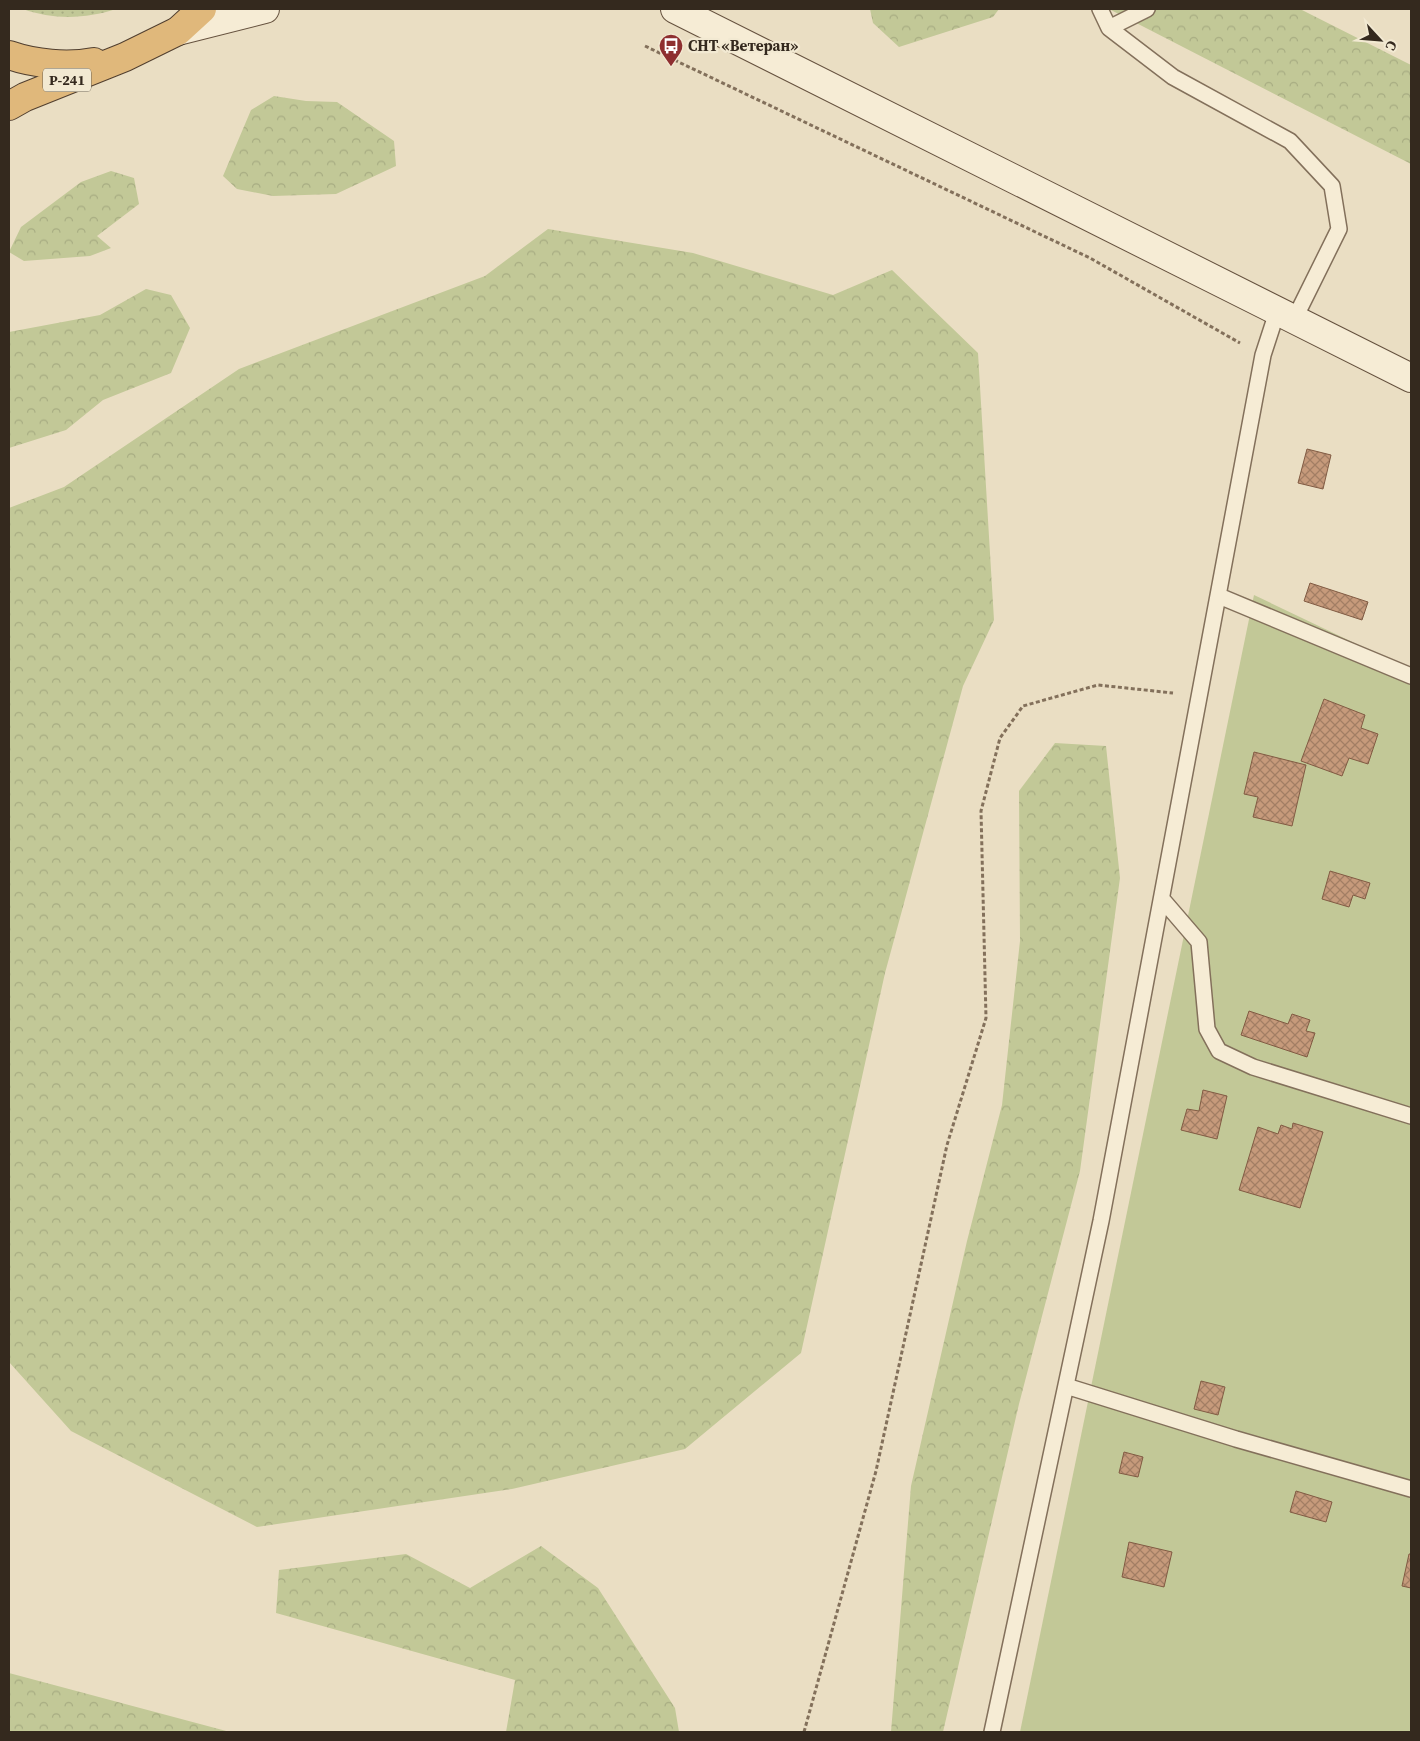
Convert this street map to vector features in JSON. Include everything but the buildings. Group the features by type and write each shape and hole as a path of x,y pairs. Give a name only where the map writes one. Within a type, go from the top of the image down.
{"highway":[{"name":"Р-241","path":"9,106 24,97 126,57 178,31 202,9"},
{"path":"9,55 24,60 75,65 126,57"}],"main road":[{"path":"178,31 265,9"},
{"path":"675,9 1411,378"}],"lane":[{"path":"992,1732 1101,1221 1201,696 1263,355 1340,229 1332,186 1290,141 1173,77 1109,28 1100,9"},
{"path":"1109,28 1147,9"},
{"path":"1219,596 1411,676"},
{"path":"1162,899 1199,942 1206,1029 1219,1051 1253,1067 1411,1116"},
{"path":"1066,1386 1236,1439 1411,1489"}],"path":[{"path":"645,46 1090,258 1263,355"},
{"path":"804,1732 876,1471 947,1145 986,1018 981,811 1000,738 1023,706 1098,685 1201,696"}],"green space":[{"path":"23,9 116,9 93,15 70,17 34,13"},
{"path":"870,9 999,9 993,17 899,47 873,23"},
{"path":"1109,9 1300,9 1411,65 1411,164"},
{"path":"274,96 306,101 337,102 394,141 396,166 336,194 273,196 237,189 223,176 251,110"},
{"path":"111,171 134,178 139,204 97,236 111,248 90,256 24,261 9,252 21,227 81,182"},
{"path":"548,229 693,253 833,295 892,270 978,353 994,620 963,686 885,973 801,1353 685,1449 512,1489 257,1527 71,1431 9,1362 9,508 64,487 239,369 485,276"},
{"path":"146,289 171,295 190,328 171,373 103,400 66,430 9,448 9,332 100,315"},
{"path":"1254,595 1411,670 1411,1732 1020,1732"},
{"path":"1055,743 1106,746 1120,878 1080,1171 1019,1404 943,1732 891,1732 911,1486 967,1241 1002,1105 1020,941 1019,791"},
{"path":"541,1546 598,1588 675,1708 679,1732 506,1732 515,1680 276,1613 279,1570 406,1554 470,1588"},
{"path":"9,1673 230,1732 9,1732"}],"place":[{"name":"СНТ «Ветеран»","path":"671,67"}]}
